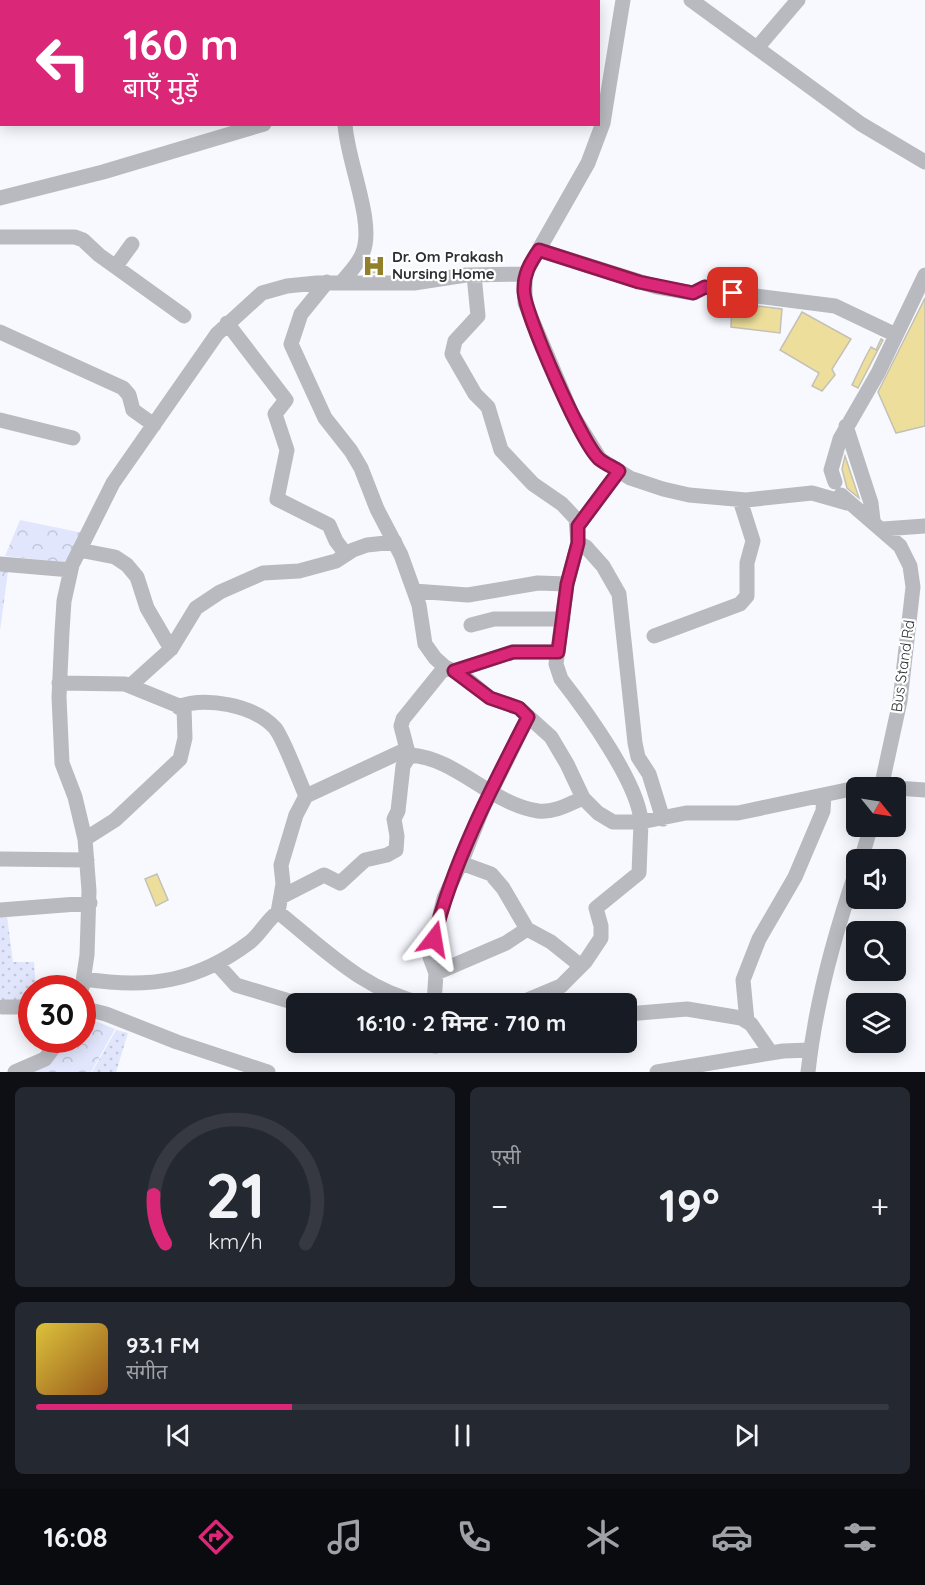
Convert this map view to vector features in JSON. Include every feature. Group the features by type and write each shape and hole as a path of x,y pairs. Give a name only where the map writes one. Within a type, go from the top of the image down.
{"street":[{"path":"623,0 603,123 588,163 525,274 525,303 572,414 600,459 630,478 689,495 740,500 830,488 835,453 846,426 878,373 925,275"},
{"path":"691,0 861,124 925,162"},
{"path":"757,48 798,0"},
{"path":"0,198 103,172 257,126"},
{"path":"345,126 346,147 365,210 366,236 363,254 301,314 291,344 314,399 324,418 356,459 377,509 395,542 414,591 426,644 450,669 490,698 519,708 551,737 583,798 598,813 613,822 642,822 686,813 738,813 846,790"},
{"path":"0,237 75,237 83,240 184,316"},
{"path":"116,266 132,244"},
{"path":"539,250 666,288 693,293 705,287 733,293 835,306 896,334"},
{"path":"84,975 90,903 87,860 85,839 75,797 62,763 59,683 64,601 71,570 113,483 197,362 227,323 262,293 287,286 334,282 414,283 474,275 525,274"},
{"path":"474,275 478,316 456,341 452,354 475,394 488,407 501,450 533,484 570,512 578,526 578,543 567,584 556,664 561,680 618,763 641,811 639,873 596,908 601,926 601,938 581,966 561,987 546,993"},
{"path":"227,323 286,400 274,414 286,450 277,499 329,525 336,541 346,554"},
{"path":"0,332 123,388 129,395 133,410 154,425"},
{"path":"0,420 73,438"},
{"path":"846,426 878,524 925,526"},
{"path":"578,526 619,471"},
{"name":"Bus Stand Rd","path":"830,488 878,524 900,546 910,566 919,594 883,777"},
{"path":"654,636 731,608 740,604 747,596 747,563 753,541 740,500"},
{"path":"131,685 171,649 196,608 220,592 264,573 299,571 336,561 367,545 395,542"},
{"path":"578,543 586,547 603,567 619,594 635,743 638,757 649,774 663,819"},
{"path":"79,550 115,557 127,565 137,577 147,608 171,649"},
{"path":"0,564 71,570"},
{"path":"414,591 468,596 538,583 567,584"},
{"path":"471,625 494,619 563,619"},
{"path":"96,984 123,985 178,979 217,964 253,939 279,904 324,875 340,882 365,860 387,855 396,850 397,836 394,819 398,811 403,766 408,752 401,726 403,719 450,669 513,652 558,652"},
{"path":"59,683 131,685 184,708 185,729 180,759 115,820 85,839"},
{"path":"178,707 188,703 228,706 261,718 275,729 306,796"},
{"path":"435,993 436,973 430,957 444,898 483,808 493,791 496,778 528,717"},
{"path":"279,904 281,865 296,815 306,796 408,752 429,756 517,805 540,812 560,809 583,798"},
{"path":"906,789 925,790"},
{"path":"771,1053 747,1021 742,980 759,939 795,877 824,810 824,795"},
{"path":"0,859 87,860"},
{"path":"461,863 491,874 503,888 527,929 551,942 581,966"},
{"path":"808,1072 810,1050 839,921 846,901"},
{"path":"0,910 90,903"},
{"path":"279,904 357,976 389,993"},
{"path":"436,973 506,943 527,929"},
{"path":"217,964 236,984 286,1000"},
{"path":"3,1007 18,1007"},
{"path":"637,1013 687,1009 747,1021"},
{"path":"96,1012 177,1042 268,1072"},
{"path":"657,1072 771,1053 810,1050"},
{"path":"15,1072 45,1059 49,1053"}],"green space":[{"path":"20,520 83,533 69,563 5,556"},
{"path":"0,570 8,571 0,631"},
{"path":"0,909 6,909 13,962 34,962 35,975 18,975 18,1006 0,1007"},
{"path":"96,1021 115,1029 91,1072 31,1072 50,1053 96,1053"},
{"path":"116,1030 128,1033 116,1072 92,1072"}],"building":[{"path":"370,260 384,260 384,272 367,273"},
{"path":"925,298 925,426 896,433 878,392"},
{"path":"732,303 782,309 780,333 731,327"},
{"path":"802,312 851,339 832,369 835,375 822,391 812,386 819,373 780,350"},
{"path":"881,339 883,340 858,388 852,385 871,347 876,350"},
{"path":"845,456 859,498 847,488 842,469"},
{"path":"157,874 168,900 156,906 145,879"}],"place":[{"name":"Dr. Om Prakash Nursing Home","path":"374,266"}],"route":[{"path":"434,939 444,898 483,808 493,791 496,778 528,717 519,708 490,698 461,674 454,671 513,652 558,652 567,584 578,543 578,526 619,471 600,459 584,437 560,386 525,303 525,274 530,263 539,250 657,287 693,293 705,287 733,293"}]}
